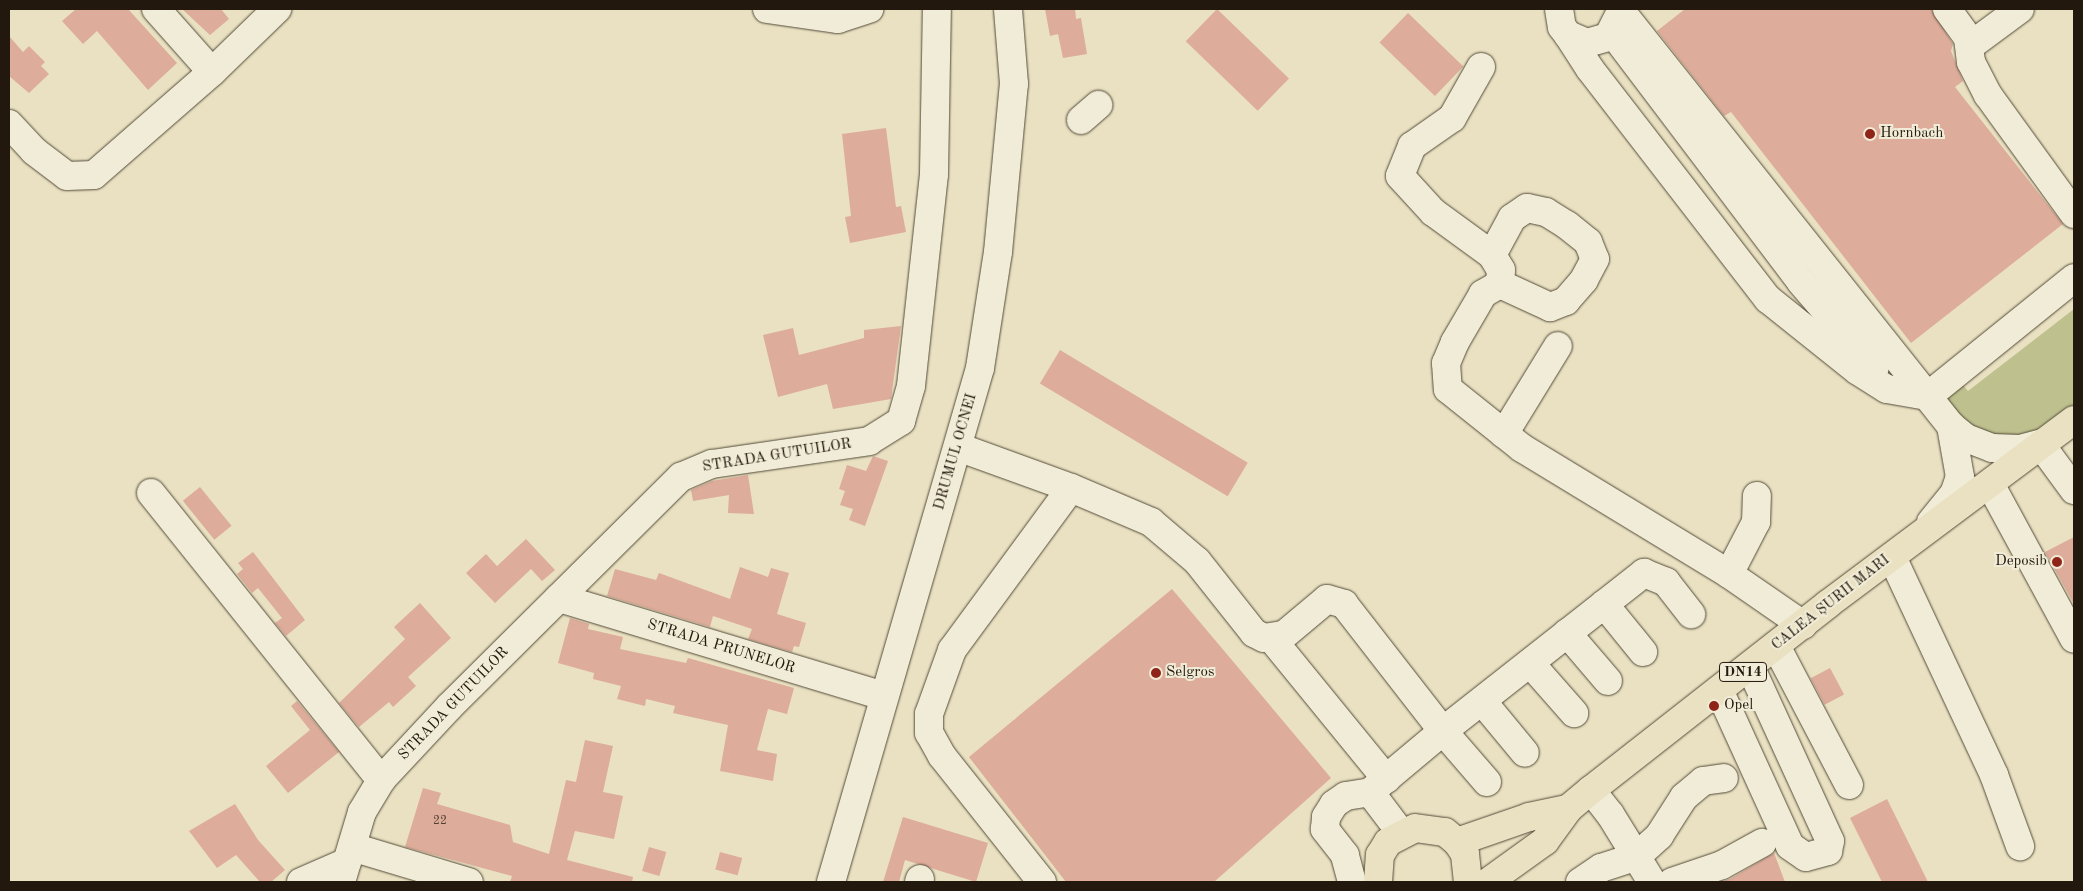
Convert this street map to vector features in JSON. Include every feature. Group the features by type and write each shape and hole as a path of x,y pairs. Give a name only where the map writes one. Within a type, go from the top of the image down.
{"main road":[{"name":"CALEA ȘURII MARI","path":"1488,882 1545,841 1568,809 1591,790 1803,625 2074,420"},
{"name":"CALEA ȘURII MARI","path":"1457,842 1529,817 1568,809"},
{"path":"1378,882 1380,855 1401,833 1430,828 1457,842 1465,854 1468,882"}],"street":[{"path":"156,9 212,72"},
{"path":"9,124 34,151 67,176 94,175 212,72 277,9"},
{"path":"767,9 838,18 869,9"},
{"name":"STRADA GUTUILOR","path":"346,864 368,798 381,780 667,489 694,470 869,441 892,430 901,421 911,386 934,174 937,9"},
{"name":"DRUMUL OCNEI","path":"831,882 883,696 980,368 998,252 1014,84 1008,9"},
{"path":"1559,9 1568,35 1590,69 1768,299 1858,371 1896,392 1928,396 2074,278"},
{"path":"1947,9 1970,46 1971,62 1988,95 2074,214"},
{"path":"1970,46 2020,9"},
{"path":"1568,35 1588,43 1599,42 1617,17"},
{"path":"1617,17 1821,264 1951,426 1966,438 1992,448 2020,449 2044,443 2074,490"},
{"path":"1617,17 1801,282 1896,392"},
{"path":"1481,67 1452,118 1412,146 1400,176 1433,212 1492,255 1501,270 1500,284"},
{"path":"1492,255 1512,218 1527,208 1546,212 1566,225 1588,242 1595,259 1584,280 1566,301 1550,307 1500,284"},
{"path":"1768,299 1801,282 1821,264"},
{"path":"1500,284 1483,294 1467,316 1446,363 1448,389 1504,434 1729,574 1803,625"},
{"path":"1504,434 1558,346"},
{"path":"1918,537 1954,494 1960,477 1951,426"},
{"path":"958,447 1071,488 1151,522 1197,561 1254,633 1272,639 1378,785 1401,833"},
{"path":"1990,484 2074,639"},
{"path":"1042,882 942,756 929,733 929,714 952,650 1071,488"},
{"path":"151,493 381,780"},
{"path":"1729,574 1756,522 1757,496"},
{"path":"1892,557 1994,775 2020,846"},
{"path":"1352,882 1345,855 1325,829 1326,817 1334,804 1346,796 1378,785 1443,731 1644,573 1651,573 1666,582 1691,614"},
{"name":"STRADA PRUNELOR","path":"559,598 883,696"},
{"path":"1272,639 1284,635 1327,599 1344,604 1443,731 1487,782"},
{"path":"1604,604 1643,652"},
{"path":"1567,633 1608,681"},
{"path":"1776,646 1849,786"},
{"path":"1530,663 1574,713"},
{"path":"1719,690 1790,846 1806,857 1828,851 1830,841 1750,666"},
{"path":"1482,701 1525,753"},
{"path":"1580,882 1601,868 1637,856 1659,836 1684,797 1703,782 1724,778"},
{"path":"1591,790 1637,856 1652,882"},
{"path":"1672,882 1722,865 1762,843"},
{"path":"301,882 346,864 469,882"}],"green space":[{"path":"2074,309 2074,405 2036,431 2016,437 1971,432 1949,401 1947,394 1959,380 1968,391"}],"building":[{"path":"76,9 128,9 177,63 148,90 97,31 83,44 62,21"},
{"path":"182,9 221,9 229,19 210,35"},
{"path":"1045,9 1075,9 1076,19 1081,18 1087,54 1063,58 1058,34 1050,36"},
{"path":"1217,9 1289,78 1258,111 1186,41"},
{"name":"Hornbach","path":"1685,9 1931,9 1953,44 1951,51 1963,81 1955,87 2063,224 1911,343 1731,112 1724,116 1657,31"},
{"path":"1408,13 1463,66 1435,96 1380,42"},
{"path":"9,36 23,52 29,46 45,62 41,66 49,74 29,93 9,76"},
{"path":"886,128 896,207 901,206 906,232 850,243 845,217 851,216 842,134"},
{"path":"901,326 891,399 833,409 827,384 778,397 763,335 793,328 799,355 864,338 864,330"},
{"path":"1060,350 1248,463 1228,496 1040,383"},
{"path":"873,456 888,461 865,526 849,520 853,509 840,505 845,491 839,489 847,465 866,471"},
{"path":"748,475 754,514 728,513 729,495 693,501 691,490 712,481"},
{"path":"200,487 231,526 214,540 183,501"},
{"name":"Deposib","path":"2074,537 2074,604 2045,552"},
{"path":"526,539 555,570 542,581 531,569 495,603 466,573 486,554 497,566"},
{"path":"253,552 305,620 286,636 275,623 282,618 258,588 252,593 237,574 243,569 238,563"},
{"path":"740,567 768,577 771,568 789,573 777,614 806,623 799,647 794,646 792,652 748,639 752,629 713,616 710,627 607,596 615,569 656,580 659,573 730,599"},
{"name":"Selgros","path":"1172,589 1331,778 1214,882 1066,882 969,757"},
{"path":"420,603 451,638 408,677 416,686 393,707 389,702 359,727 339,703 405,639 394,627"},
{"path":"570,618 589,624 588,629 623,637 620,649 686,663 688,658 794,688 787,714 768,709 757,750 777,754 773,781 720,771 728,725 673,713 675,706 646,699 645,706 617,699 621,686 593,679 594,673 558,663"},
{"path":"1830,668 1844,694 1825,705 1811,678"},
{"path":"297,701 339,752 288,793 266,766 310,730 291,706"},
{"path":"585,740 613,746 603,792 623,796 614,839 575,831 567,860 633,877 632,882 510,882 512,876 405,847 423,788 441,793 437,804 510,825 513,842 549,854 566,780 576,782"},
{"path":"1887,799 1928,882 1882,882 1850,818"},
{"path":"235,804 258,840 285,870 271,882 260,882 236,855 217,868 189,831"},
{"path":"903,817 988,843 976,882 905,860 899,882 883,882"},
{"path":"649,847 666,852 659,876 642,871"},
{"path":"720,852 742,858 738,875 715,869"},
{"path":"1774,853 1785,882 1720,882 1730,879"}],"place":[{"name":"Hornbach","path":"1870,134"},
{"name":"Deposib","path":"2057,562"},
{"name":"Selgros","path":"1156,673"},
{"name":"Opel","path":"1714,706"}]}
